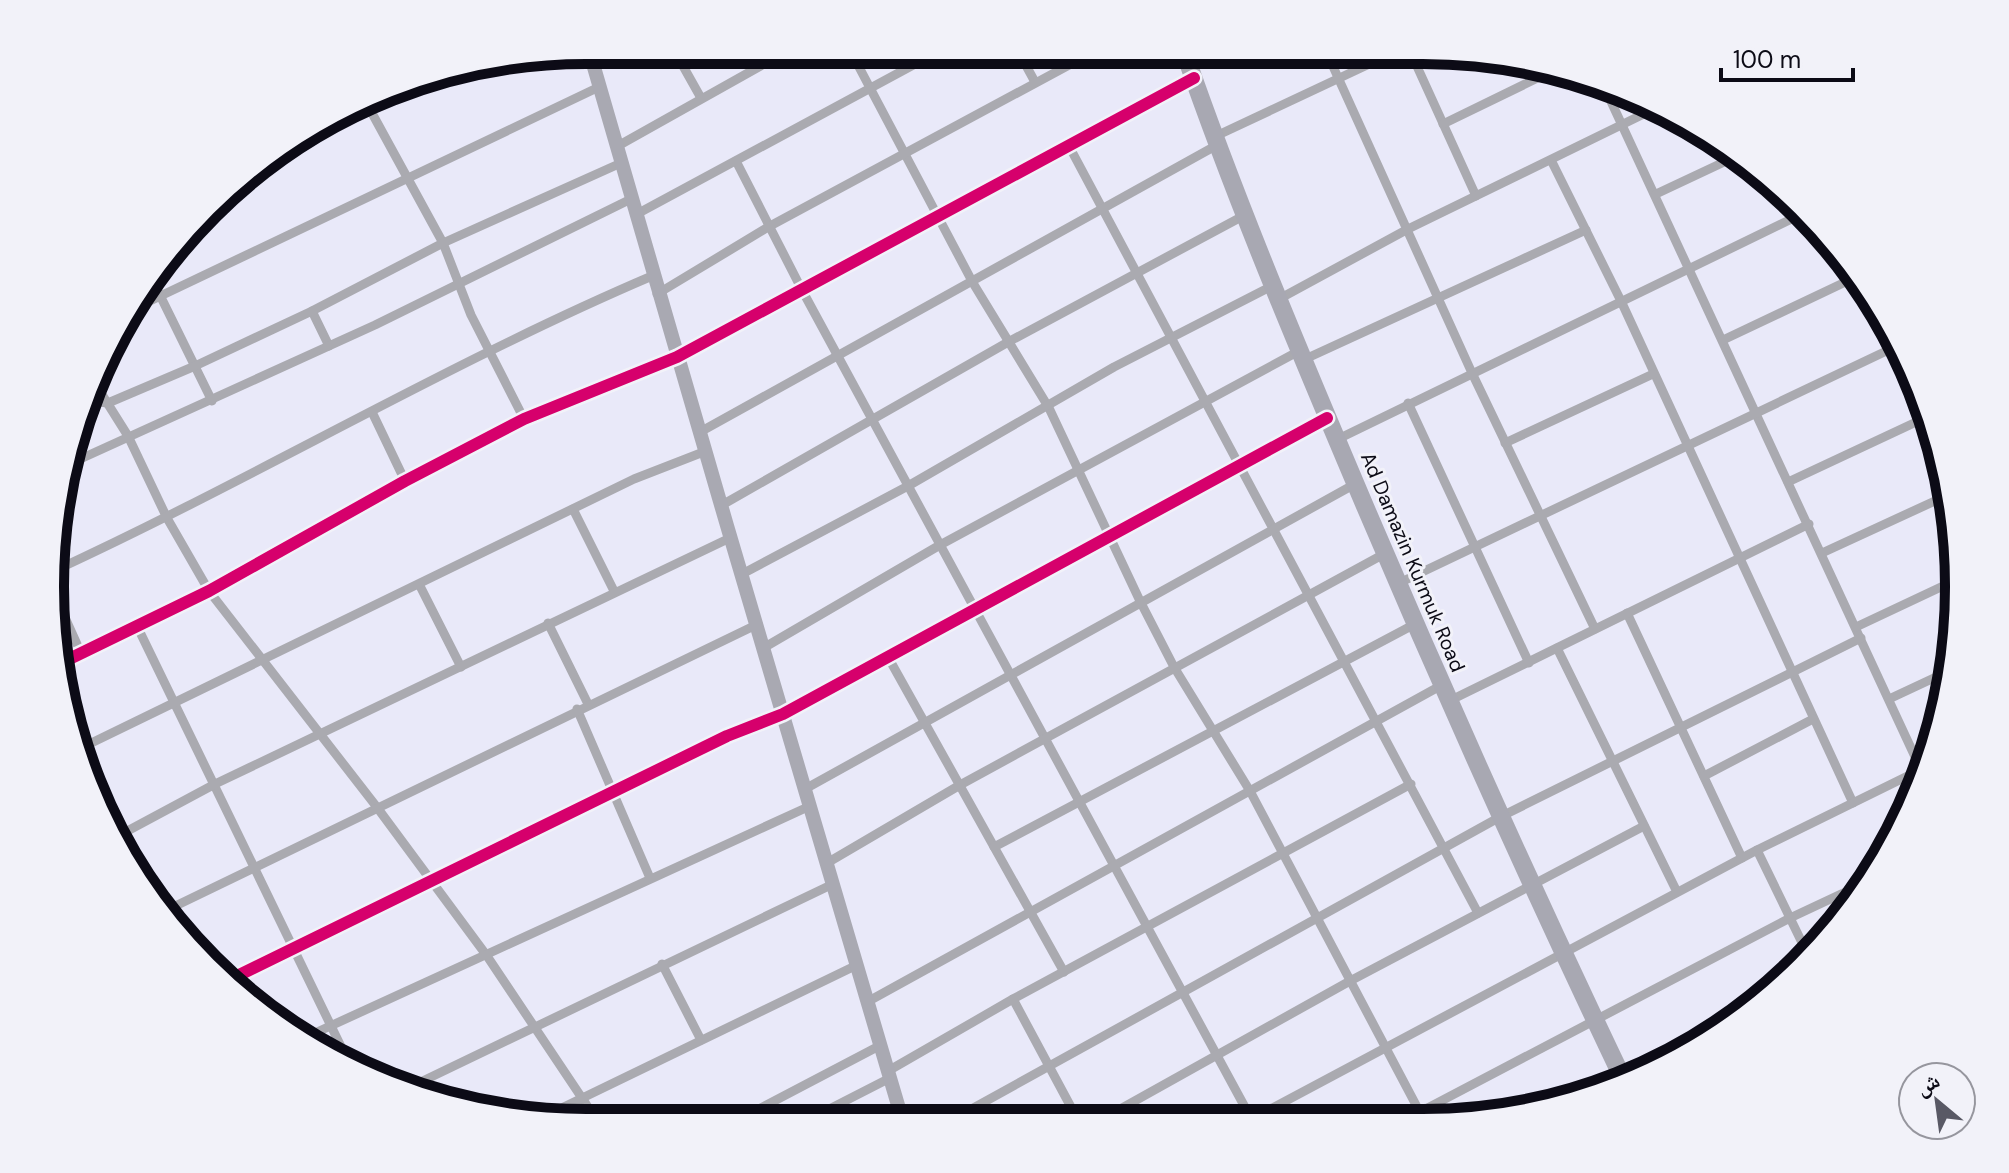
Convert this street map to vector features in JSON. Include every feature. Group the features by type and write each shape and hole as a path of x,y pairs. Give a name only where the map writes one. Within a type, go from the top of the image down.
{"highway":[{"name":"Ad Damazin Kurmuk Road","path":"1189,65 1301,356 1384,554 1500,817 1619,1070"}],"street":[{"path":"593,64 657,294 744,573 899,1109"},
{"path":"682,64 701,98"},
{"path":"616,147 763,64"},
{"path":"857,64 973,283 1049,408 1107,536 1174,667 1250,791 1418,1109"},
{"path":"635,215 916,64"},
{"path":"1025,64 1035,82"},
{"path":"657,294 770,226 1070,64"},
{"path":"1332,64 1472,373 1595,629"},
{"path":"700,432 973,283 1217,140 1370,64"},
{"path":"1416,64 1476,196"},
{"path":"69,659 209,591 405,481 524,419 677,357 940,218 1069,146 1189,65"},
{"path":"1443,124 1539,77"},
{"path":"150,299 599,87"},
{"path":"1611,100 1916,756"},
{"path":"371,111 443,243 459,284 524,419"},
{"path":"744,573 908,486 1169,338 1276,292 1645,114"},
{"path":"1069,146 1169,338 1277,529 1478,913"},
{"path":"1551,160 1621,301 1853,803"},
{"path":"736,161 802,290 1245,1109"},
{"path":"1656,194 1726,161"},
{"path":"98,402 108,403 195,366 312,311 443,243 621,163"},
{"path":"80,459 329,346 631,199"},
{"path":"722,505 1010,341 1245,215"},
{"path":"1336,440 1793,218"},
{"path":"765,647 940,545 1206,401 1586,230"},
{"path":"65,566 167,518 490,350 652,276"},
{"path":"1723,340 1847,281"},
{"path":"157,289 212,401"},
{"path":"312,311 329,346"},
{"path":"1397,584 1888,350"},
{"path":"1505,443 1653,374"},
{"path":"102,393 128,436 167,518 209,591 322,734 487,956 589,1109"},
{"path":"1408,403 1529,663"},
{"path":"372,412 405,481"},
{"path":"238,976 753,723 783,714 1327,418"},
{"path":"1788,482 1918,421"},
{"path":"89,744 261,659 420,586 573,509 706,451"},
{"path":"805,789 1355,484"},
{"path":"1822,553 1938,500"},
{"path":"573,509 614,591"},
{"path":"867,1002 1029,910 1377,721 1529,663 1809,524"},
{"path":"125,832 215,784 732,537"},
{"path":"827,863 1044,738 1384,554"},
{"path":"1856,627 1945,585"},
{"path":"420,586 461,667"},
{"path":"1627,613 1742,858"},
{"path":"65,617 81,653"},
{"path":"548,623 588,704"},
{"path":"173,907 376,806 758,624"},
{"path":"994,847 1415,624"},
{"path":"137,626 344,1049"},
{"path":"971,1109 1500,817 1861,638"},
{"path":"1557,648 1677,892"},
{"path":"888,657 1064,972"},
{"path":"1889,699 1937,677"},
{"path":"577,709 650,878"},
{"path":"1704,776 1813,719"},
{"path":"1274,1109 1757,850 1908,777"},
{"path":"827,1109 1013,999 1411,784"},
{"path":"315,1033 810,806"},
{"path":"1120,1109 1350,981 1644,826"},
{"path":"1757,850 1803,944"},
{"path":"421,1082 833,884"},
{"path":"1437,1109 1595,1020 1847,891"},
{"path":"662,964 701,1040"},
{"path":"560,1108 857,965"},
{"path":"1013,999 1072,1109"},
{"path":"759,1109 881,1045"}],"cycle path":[{"path":"69,659 209,591 405,481 524,419 677,357 1194,78"},
{"path":"238,975 727,736 783,714 1327,418"}]}
